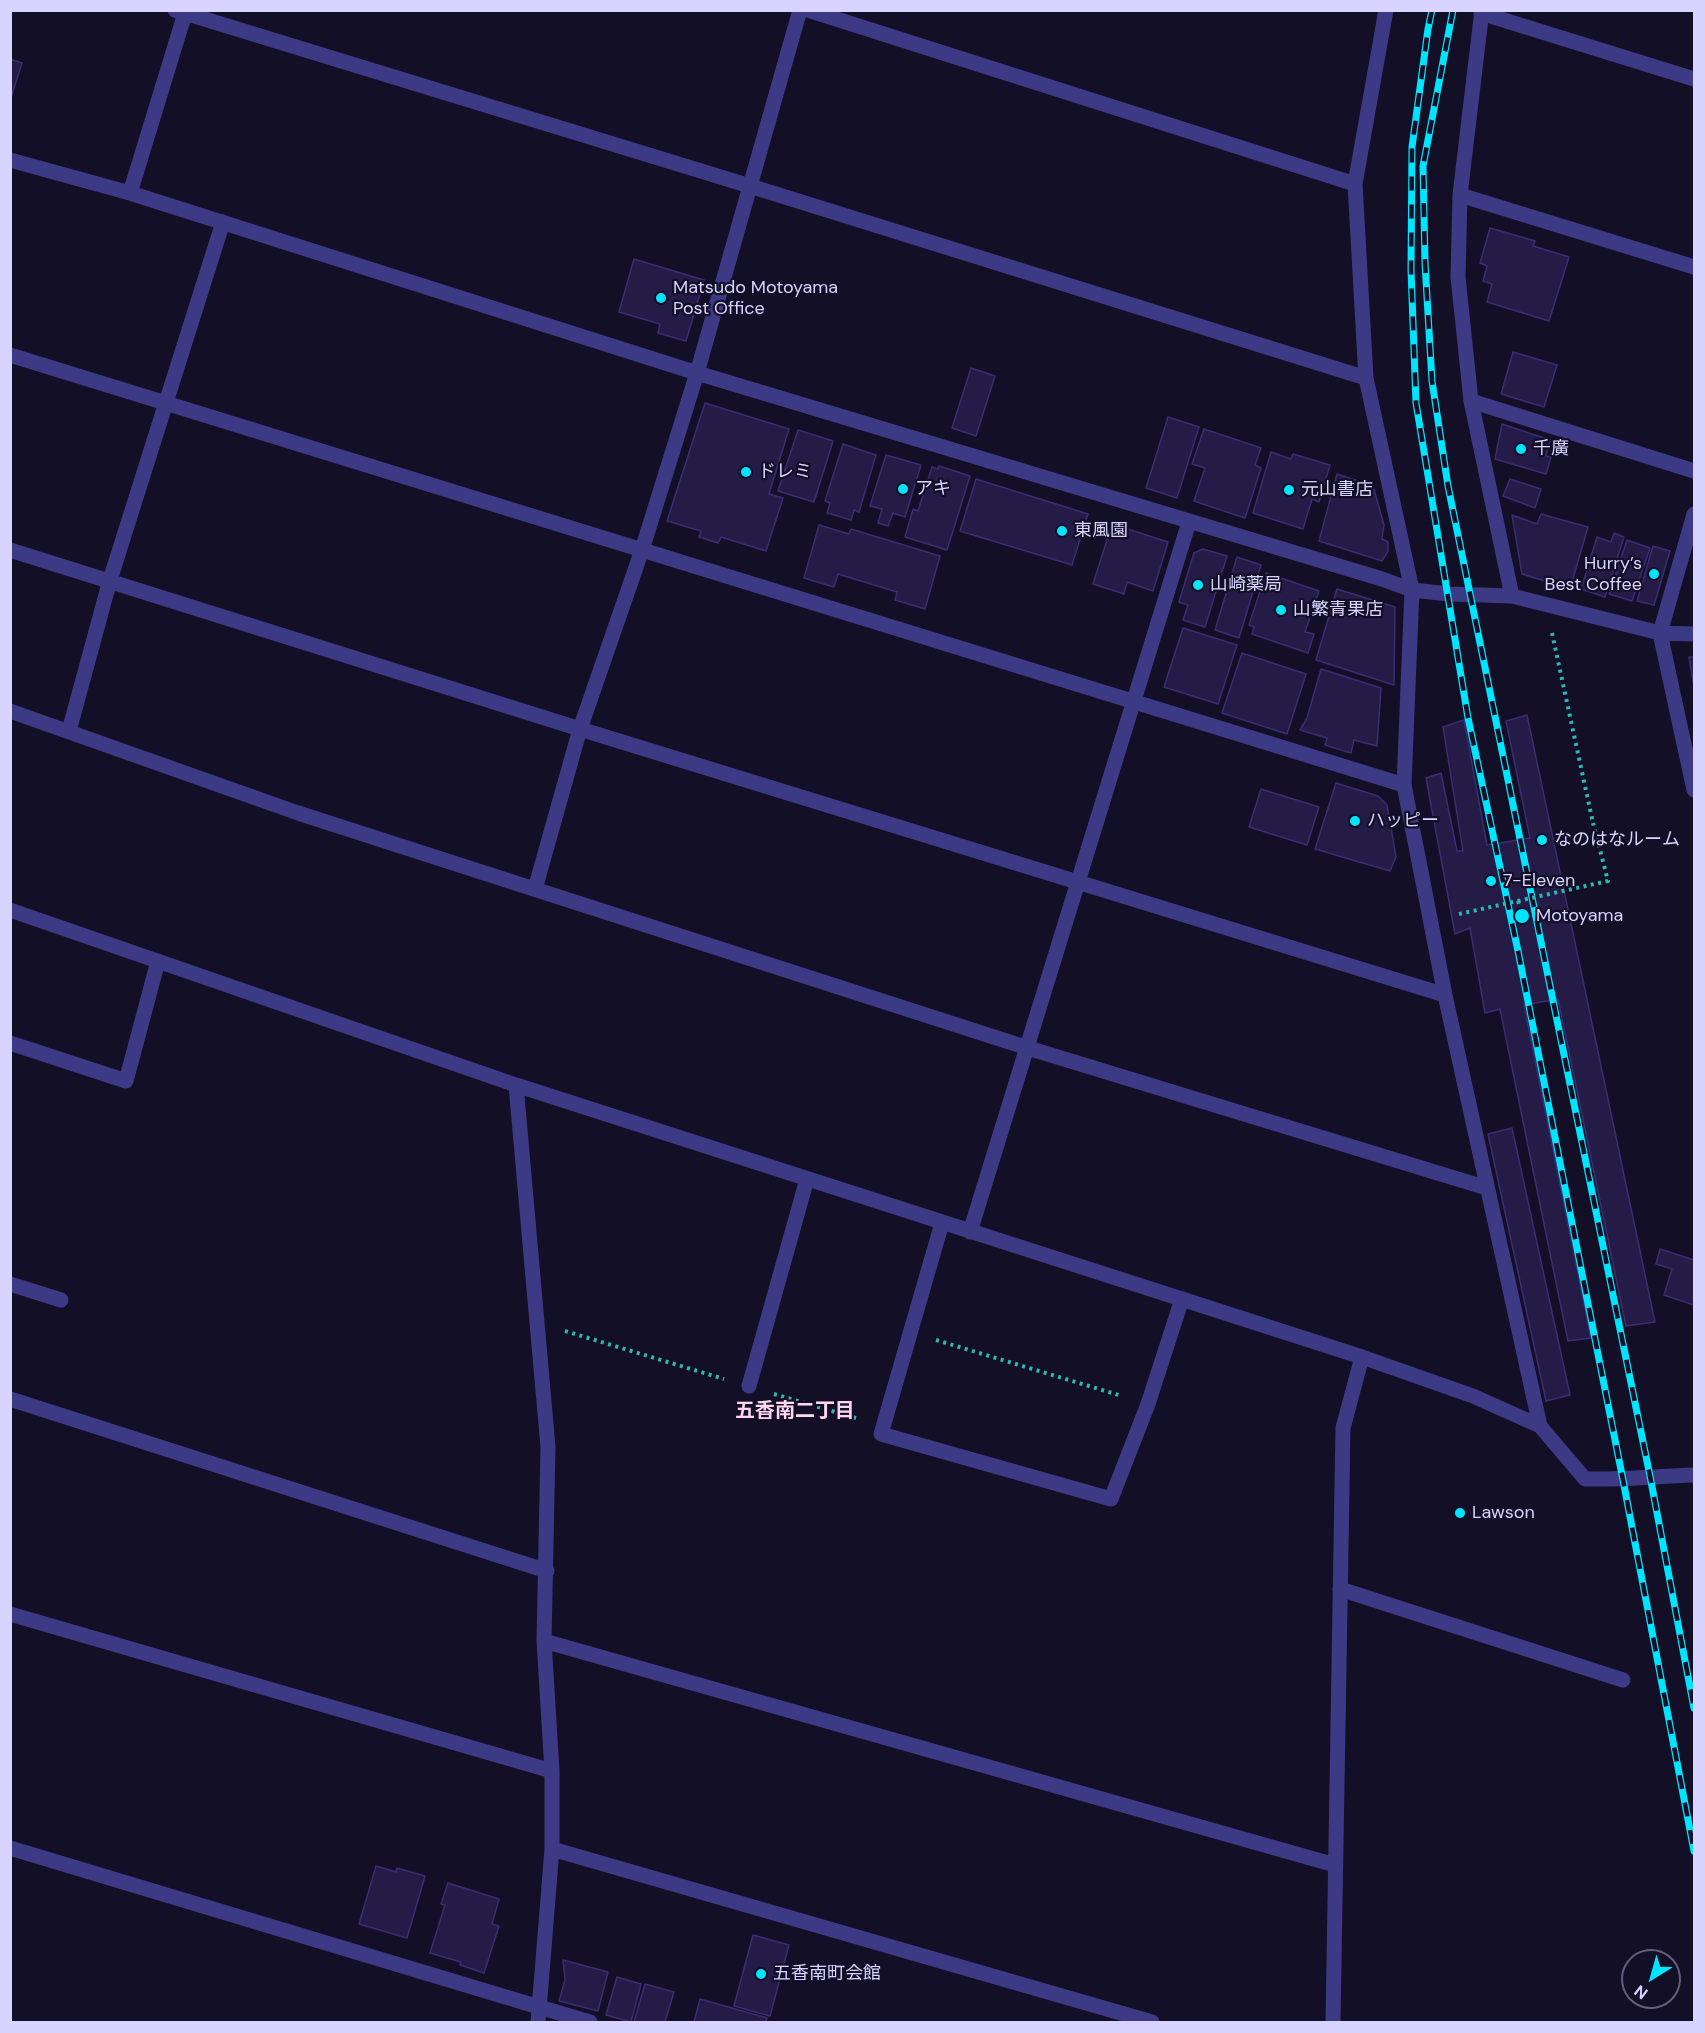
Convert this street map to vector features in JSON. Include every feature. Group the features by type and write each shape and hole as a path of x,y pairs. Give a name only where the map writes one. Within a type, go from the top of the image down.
{"street":[{"path":"535,889 580,729 642,550 697,373 800,10"},
{"path":"808,10 1355,184"},
{"path":"1386,10 1355,184 1366,378 1412,590 1404,785 1446,995 1540,1426"},
{"path":"130,193 182,12 1366,378"},
{"path":"1512,596 1471,401 1458,277 1460,195 1482,12 1695,79"},
{"path":"10,160 130,193 697,373 1382,579 1412,590 1512,596 1660,633 1695,634"},
{"path":"1460,195 1695,267"},
{"path":"69,731 110,580 223,222"},
{"path":"10,355 1404,785"},
{"path":"1471,401 1695,471"},
{"path":"1695,513 1660,633 1695,790"},
{"path":"970,1232 1189,522"},
{"path":"10,550 580,729 1446,995"},
{"path":"10,711 298,813 1028,1048 1487,1188"},
{"path":"10,910 516,1085 1362,1357 1473,1396 1540,1426 1585,1479 1623,1480 1650,1476 1695,1475"},
{"path":"10,1043 126,1081 158,961"},
{"path":"516,1085 548,1447 544,1641 552,1772 552,1849 538,2015"},
{"path":"749,1386 807,1179"},
{"path":"942,1223 881,1434 1111,1499 1148,1404 1182,1299"},
{"path":"10,1284 61,1300"},
{"path":"1333,2022 1343,1428 1362,1357"},
{"path":"10,1399 547,1571"},
{"path":"1340,1589 1623,1680"},
{"path":"10,1614 552,1772"},
{"path":"544,1641 1335,1866"},
{"path":"10,1848 538,2015 590,2022"},
{"path":"552,1849 1152,2022"}],"path":[{"path":"1459,914 1608,881 1593,823 1546,604"},
{"path":"1518,901 1520,908"},
{"path":"537,1322 883,1426"},
{"path":"910,1332 1148,1404"}],"building":[{"path":"10,59 22,63 10,101"},
{"path":"1490,228 1535,241 1533,246 1569,257 1549,321 1487,302 1492,284 1483,281 1487,266 1480,263"},
{"path":"634,259 704,280 686,341 658,333 660,324 619,312"},
{"path":"1513,352 1557,365 1544,407 1501,394"},
{"path":"971,368 995,376 976,436 952,428"},
{"path":"705,403 789,429 769,494 783,498 766,551 721,537 718,543 699,537 701,531 667,521"},
{"path":"1168,417 1199,427 1177,498 1146,488"},
{"path":"1502,424 1550,440 1546,456 1551,457 1546,474 1495,459"},
{"path":"1204,429 1261,448 1255,465 1261,468 1245,518 1194,501 1205,468 1192,464"},
{"path":"798,430 833,441 814,502 778,491"},
{"path":"843,444 876,455 859,512 854,510 851,520 827,513 830,503 825,501"},
{"path":"1271,452 1291,459 1293,454 1330,465 1319,502 1312,499 1303,529 1253,513"},
{"path":"886,455 921,465 905,517 893,513 888,526 878,523 882,509 870,506"},
{"path":"939,466 970,476 947,550 905,537 913,509 918,511 932,467 938,469"},
{"path":"1337,474 1373,486 1384,525 1382,539 1388,542 1388,551 1382,561 1319,541"},
{"path":"976,479 1088,514 1072,565 960,531"},
{"path":"1510,479 1541,489 1535,508 1503,496"},
{"path":"1541,514 1588,527 1570,589 1522,574 1512,515 1537,524"},
{"path":"1112,524 1168,542 1153,591 1127,582 1124,594 1093,584"},
{"path":"819,525 849,534 851,529 940,556 925,609 895,600 897,592 838,574 834,587 804,578"},
{"path":"1614,533 1624,537 1605,597 1581,589 1597,537 1611,542"},
{"path":"1627,540 1650,548 1632,601 1609,594"},
{"path":"1653,546 1670,551 1654,605 1637,601"},
{"path":"1203,549 1227,556 1205,627 1183,620 1188,605 1179,602 1194,553"},
{"path":"1237,557 1261,565 1239,638 1215,630"},
{"path":"1266,573 1319,591 1305,632 1314,634 1308,653 1252,634 1254,627 1249,625"},
{"path":"1337,589 1395,607 1394,685 1316,660"},
{"path":"1183,628 1237,645 1218,704 1164,687"},
{"path":"1242,653 1306,674 1287,734 1222,713"},
{"path":"1689,657 1694,657 1694,686"},
{"path":"1321,669 1381,688 1377,746 1354,740 1351,753 1325,745 1327,738 1300,730 1307,718"},
{"path":"1527,715 1655,1322 1626,1326 1558,999 1524,1005 1591,1338 1568,1341 1500,1009 1485,1013 1470,928 1455,934 1426,778 1441,773 1457,851 1463,851 1443,727 1464,720 1487,845 1530,838 1506,721"},
{"path":"1336,783 1378,796 1387,805 1396,857 1390,871 1315,849"},
{"path":"1261,789 1319,807 1307,845 1249,827"},
{"path":"1512,1128 1570,1395 1546,1401 1488,1134"},
{"path":"1660,1249 1694,1260 1694,1305 1664,1295 1672,1269 1656,1264"},
{"path":"376,1866 396,1872 397,1868 425,1876 407,1938 359,1924"},
{"path":"448,1883 499,1899 492,1924 499,1926 484,1973 460,1965 461,1962 430,1953 445,1905 441,1904"},
{"path":"753,1935 789,1945 770,2016 734,2006"},
{"path":"563,1960 608,1972 598,2011 559,2001 565,1980"},
{"path":"617,1977 641,1984 631,2022 606,2015"},
{"path":"645,1984 674,1992 665,2022 634,2022"},
{"path":"700,1999 767,2018 766,2022 694,2022"}],"railway":[{"path":"1432,10 1412,147 1411,270 1416,403 1468,718 1518,951 1694,1851"},
{"path":"1453,10 1423,166 1425,263 1432,381 1448,486 1650,1476 1694,1708"}],"place":[{"name":"Matsudo Motoyama Post Office","path":"661,298"},
{"name":"千廣","path":"1521,449"},
{"name":"ドレミ","path":"746,472"},
{"name":"アキ","path":"903,489"},
{"name":"元山書店","path":"1289,490"},
{"name":"東風園","path":"1062,531"},
{"name":"Hurry’s Best Coffee","path":"1654,574"},
{"name":"山崎薬局","path":"1198,585"},
{"name":"山繁青果店","path":"1281,610"},
{"name":"ハッピー","path":"1355,821"},
{"name":"なのはなルーム","path":"1542,840"},
{"name":"7-Eleven","path":"1491,881"},
{"name":"Motoyama","path":"1522,916"},
{"name":"Lawson","path":"1460,1513"},
{"name":"五香南町会館","path":"761,1974"}],"district":[{"name":"五香南二丁目","path":"795,1412"}]}
